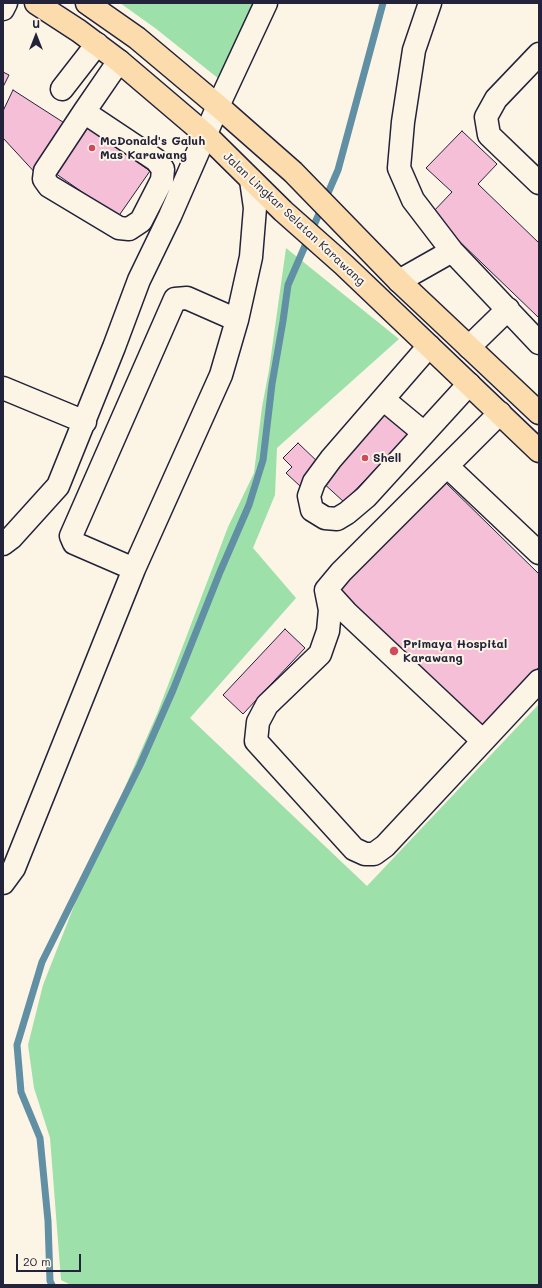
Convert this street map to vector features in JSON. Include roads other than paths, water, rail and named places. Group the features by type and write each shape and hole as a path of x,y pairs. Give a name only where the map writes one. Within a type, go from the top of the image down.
{"main road":[{"name":"Jalan Lingkar Selatan Karawang","path":"36,3 97,44 119,61 206,135 283,211 344,265 539,451"},
{"path":"87,3 137,38 293,172 399,281 539,413"}],"street":[{"path":"3,9 6,3"},
{"path":"3,544 11,538 58,486 85,422 139,280 170,216 218,106 266,3"},
{"path":"430,3 414,50 403,122 399,168 413,200 452,251 508,309 539,344"},
{"path":"62,89 97,44"},
{"path":"536,172 489,135 486,117 496,98 539,54"},
{"path":"84,112 156,160 162,169 162,180 141,221 129,228 119,228 49,186 44,179 45,171 84,112 119,61"},
{"path":"3,883 14,868 134,569 221,375 237,320 251,257 255,208 251,180"},
{"path":"399,281 452,251"},
{"path":"134,569 74,543 71,536 175,299 188,298 237,320"},
{"path":"469,347 508,309"},
{"path":"429,346 331,459 314,482 309,496 312,510 325,518 337,519 347,513 366,497 469,384"},
{"path":"3,388 85,422"},
{"path":"383,399 424,433"},
{"path":"326,590 341,572 500,413"},
{"path":"447,466 539,553"},
{"path":"326,590 346,612 483,741"},
{"path":"326,590 330,610 328,631 320,654 267,705 258,722 256,741 354,849 364,854 374,854 385,846 539,681"}],"waterway":[{"path":"52,1285 50,1281 48,1221 40,1138 21,1092 17,1045 42,962 140,765 173,690 220,572 249,505 263,460 272,384 288,285 338,170 383,3"}],"place":[{"name":"McDonald's Galuh Mas Karawang","path":"92,148"},
{"name":"Shell","path":"365,458"},
{"name":"Primaya Hospital Karawang","path":"394,651"}]}
